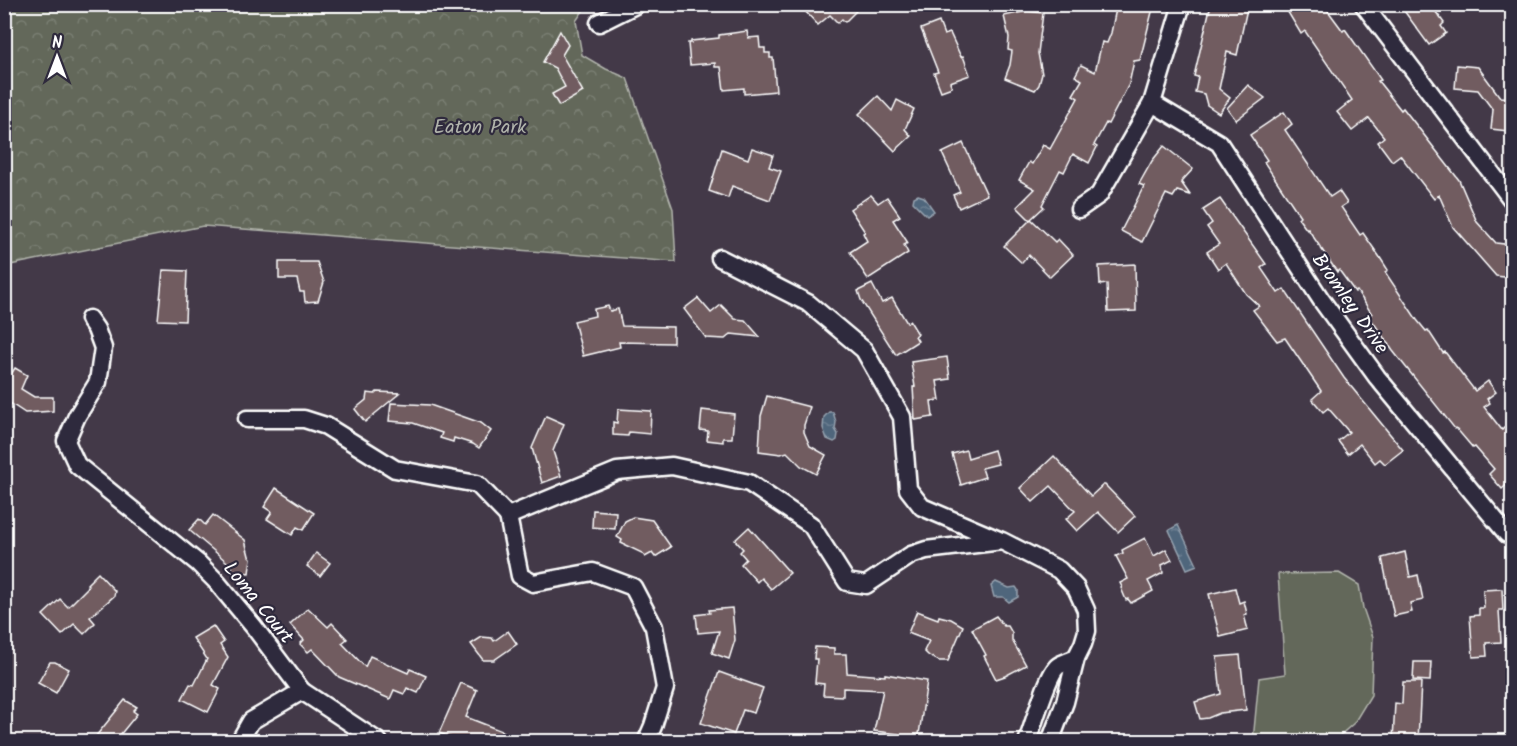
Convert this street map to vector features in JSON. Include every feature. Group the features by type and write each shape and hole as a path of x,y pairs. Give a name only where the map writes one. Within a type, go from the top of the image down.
{"street":[{"path":"599,23 637,4"},
{"path":"1079,209 1100,195 1152,103 1182,4"},
{"path":"1363,4 1512,200"},
{"name":"Bromley Drive","path":"1152,103 1219,143 1322,301 1377,377 1507,534 1512,535"},
{"path":"720,258 808,303 864,350 902,417 908,489 922,507 1002,541 1059,570 1076,588 1086,610 1087,631 1076,658 1065,702 1050,741"},
{"name":"Loma Court","path":"89,319 96,329 103,348 98,382 77,416 66,441 77,465 198,563 233,600 302,691 379,741"},
{"path":"247,419 304,419 326,426 395,469 477,484 508,516 520,576 533,583 593,572 633,587 654,627 664,687 653,726 646,741"},
{"path":"508,516 617,471 672,466 749,483 811,525 847,582 857,585 866,585 911,555 926,550 1002,541"},
{"path":"1027,741 1048,679 1056,667 1076,658"},
{"path":"239,741 251,721 302,691"}],"path":[{"path":"4,10 9,11 10,21 4,23"}],"green space":[{"name":"Eaton Park","path":"5,4 587,5 576,21 582,55 627,78 673,209 676,262 203,226 5,266"},
{"path":"1339,573 1359,585 1363,608 1373,637 1371,695 1354,723 1338,737 1327,741 1253,741 1259,678 1285,674 1278,574"}],"water":[{"path":"918,195 924,197 934,211 927,216 913,202 914,197"},
{"path":"829,412 833,412 836,422 835,429 838,434 834,442 827,439 823,428 824,417"},
{"path":"1178,525 1197,565 1187,569 1169,530"},
{"path":"996,582 1009,588 1016,587 1018,597 1009,602 1003,597 994,597 991,586"}],"building":[{"path":"813,4 851,4 856,11 845,22 842,19 838,23 830,15 818,25 805,11"},
{"path":"1117,4 1154,4 1140,60 1134,61 1129,84 1094,145 1097,147 1089,163 1073,154 1064,172 1060,170 1042,205 1044,207 1031,219 1055,242 1058,239 1073,255 1050,277 1029,255 1022,263 1004,246 1030,220 1017,207 1035,189 1019,180 1029,162 1032,164 1043,145 1050,149 1078,98 1073,95 1082,80 1075,76 1081,65 1095,72 1102,42 1107,43 1111,33"},
{"path":"1211,4 1248,4 1237,55 1227,52 1219,89 1230,98 1219,113 1207,105 1204,94 1195,92 1198,77 1194,76"},
{"path":"1283,4 1323,4 1343,31 1345,29 1381,80 1378,81 1401,110 1403,108 1459,180 1477,222 1496,243 1512,245 1512,278 1496,276 1453,227 1439,195 1434,199 1400,155 1392,161 1378,142 1384,137 1369,118 1352,131 1337,112 1352,100 1305,31 1301,34"},
{"path":"1399,4 1430,4 1444,23 1441,26 1446,33 1429,45"},
{"path":"1027,11 1043,13 1038,53 1042,74 1035,90 1005,78 1012,51 1008,50 1009,37 1004,16"},
{"path":"939,22 944,35 950,33 961,57 963,56 970,75 950,82 952,87 941,91 934,73 938,72 921,29"},
{"path":"560,31 568,45 562,55 583,92 559,106 552,94 565,87 555,68 543,62"},
{"path":"747,31 748,38 759,37 760,48 765,48 765,53 770,53 770,58 773,58 776,91 744,94 744,88 724,90 721,67 715,67 715,63 690,65 688,43 691,41 719,38 719,35"},
{"path":"1457,65 1478,67 1500,97 1512,98 1508,131 1491,129 1493,110 1478,90 1455,88"},
{"path":"1248,85 1265,98 1236,120 1227,108"},
{"path":"878,96 892,111 897,100 914,109 905,129 911,136 895,151 859,114"},
{"path":"1284,112 1292,124 1285,130 1330,197 1339,191 1347,203 1341,207 1360,235 1363,233 1379,256 1388,270 1385,272 1417,320 1426,331 1428,330 1443,353 1445,352 1475,391 1488,381 1496,392 1487,399 1490,403 1484,407 1502,430 1506,426 1512,434 1512,480 1502,489 1489,474 1494,469 1455,429 1393,351 1369,316 1372,314 1357,291 1355,292 1339,270 1337,272 1298,218 1300,216 1264,162 1267,160 1250,135"},
{"path":"963,143 987,195 959,208 953,195 960,192 942,153"},
{"path":"1164,146 1193,169 1181,182 1190,195 1177,191 1173,197 1166,194 1142,242 1121,231 1144,186 1139,184"},
{"path":"752,148 773,155 769,167 781,171 770,200 732,186 728,198 709,191 722,149 748,159"},
{"path":"871,195 878,203 887,197 900,216 893,220 908,243 904,245 908,253 868,279 850,252 867,241 863,233 865,232 850,209"},
{"path":"1220,199 1266,264 1261,268 1278,293 1284,289 1344,378 1403,450 1385,464 1380,459 1375,463 1360,444 1348,454 1338,441 1349,432 1328,408 1323,412 1312,399 1321,391 1285,338 1277,341 1253,310 1259,306 1246,294 1226,263 1218,269 1207,252 1219,244 1207,227 1212,223 1203,210"},
{"path":"279,262 317,262 324,282 318,301 305,302 304,292 300,292 297,279 279,279"},
{"path":"1135,264 1136,311 1108,312 1107,284 1100,285 1099,266"},
{"path":"163,270 187,271 185,321 158,320"},
{"path":"872,284 882,303 892,298 907,323 910,321 918,334 915,336 918,341 896,355 861,300 858,291"},
{"path":"698,298 711,313 721,305 735,319 745,320 760,337 731,334 725,339 706,338 684,309"},
{"path":"608,306 610,311 618,309 622,326 673,327 673,343 619,342 620,347 583,356 574,321 595,316 594,309"},
{"path":"947,357 950,379 937,381 940,400 931,401 933,417 915,420 913,387 915,387 911,362"},
{"path":"15,368 27,375 21,389 34,397 53,397 53,411 25,413 4,399 4,385"},
{"path":"367,393 400,393 365,422 355,409 366,400"},
{"path":"767,396 810,407 804,432 810,446 826,455 816,474 801,466 787,452 781,454 759,451 761,416"},
{"path":"391,403 430,405 481,423 491,431 479,448 454,438 453,442 440,438 442,433 413,423 389,421"},
{"path":"618,409 651,411 650,434 629,432 628,436 613,435 613,422 617,423"},
{"path":"702,410 734,414 732,438 723,438 723,442 707,440 708,431 700,430"},
{"path":"546,416 564,424 553,451 561,476 542,483 532,448"},
{"path":"966,450 968,458 994,450 998,464 982,468 985,477 961,485 952,454"},
{"path":"1054,456 1091,496 1105,485 1135,516 1118,532 1098,512 1077,531 1066,519 1075,511 1051,486 1033,502 1020,488"},
{"path":"276,488 314,513 303,530 297,527 292,535 267,519 272,512 264,507"},
{"path":"593,510 616,512 615,529 592,527"},
{"path":"213,515 245,540 251,558 249,573 232,571 232,566 189,530 199,519 205,525"},
{"path":"633,517 652,520 671,547 655,557 652,553 645,557 642,553 621,543 622,540 617,537 625,521"},
{"path":"749,527 790,573 771,589 761,578 757,582 741,564 746,559 740,552 743,549 735,540"},
{"path":"1145,538 1154,556 1166,549 1172,560 1162,565 1163,573 1148,581 1153,591 1131,603 1128,599 1126,600 1121,588 1120,583 1128,579 1116,556 1123,553 1122,550"},
{"path":"1405,552 1410,577 1418,575 1423,600 1410,603 1412,612 1394,616 1382,558"},
{"path":"316,553 330,563 320,576 307,566"},
{"path":"98,573 115,591 114,596 90,617 95,623 84,634 74,624 62,635 43,615 60,599 68,607 89,586 87,584"},
{"path":"1235,588 1239,603 1244,601 1247,614 1244,615 1248,630 1220,637 1209,594"},
{"path":"1502,589 1503,610 1499,610 1501,642 1486,643 1487,656 1473,657 1470,616 1479,615 1479,608 1484,608 1483,590"},
{"path":"308,608 328,627 332,623 347,639 342,643 365,667 370,656 408,673 410,669 426,676 418,693 407,688 404,694 394,690 390,699 339,677 312,649 308,652 300,644 304,640 290,625"},
{"path":"732,608 735,640 729,659 712,653 719,631 698,633 696,615 710,613 709,610"},
{"path":"917,611 938,619 939,616 951,619 963,626 948,661 939,661 929,656 924,651 929,641 908,633"},
{"path":"996,616 1004,626 1008,626 1012,633 1012,640 1026,665 996,679 972,629"},
{"path":"213,626 224,642 220,645 228,657 213,685 220,689 208,712 182,699 190,684 194,685 207,659 193,638"},
{"path":"508,631 517,644 494,660 483,660 471,644 482,637 492,638 494,641"},
{"path":"815,647 834,648 834,654 846,654 847,673 885,676 885,674 927,681 918,741 896,741 898,734 874,731 883,690 843,688 843,696 823,695 824,684 815,683 817,659 814,659"},
{"path":"1240,655 1246,710 1220,713 1200,719 1195,702 1221,694 1217,657"},
{"path":"50,662 69,669 56,693 38,683"},
{"path":"1414,662 1431,662 1430,681 1413,680"},
{"path":"719,672 763,688 754,713 743,710 734,734 701,723"},
{"path":"1403,682 1421,682 1418,741 1393,740 1395,703 1402,704"},
{"path":"461,683 477,690 466,717 504,732 500,741 460,741 439,733"},
{"path":"125,700 137,707 133,711 137,714 115,741 92,741"}]}
